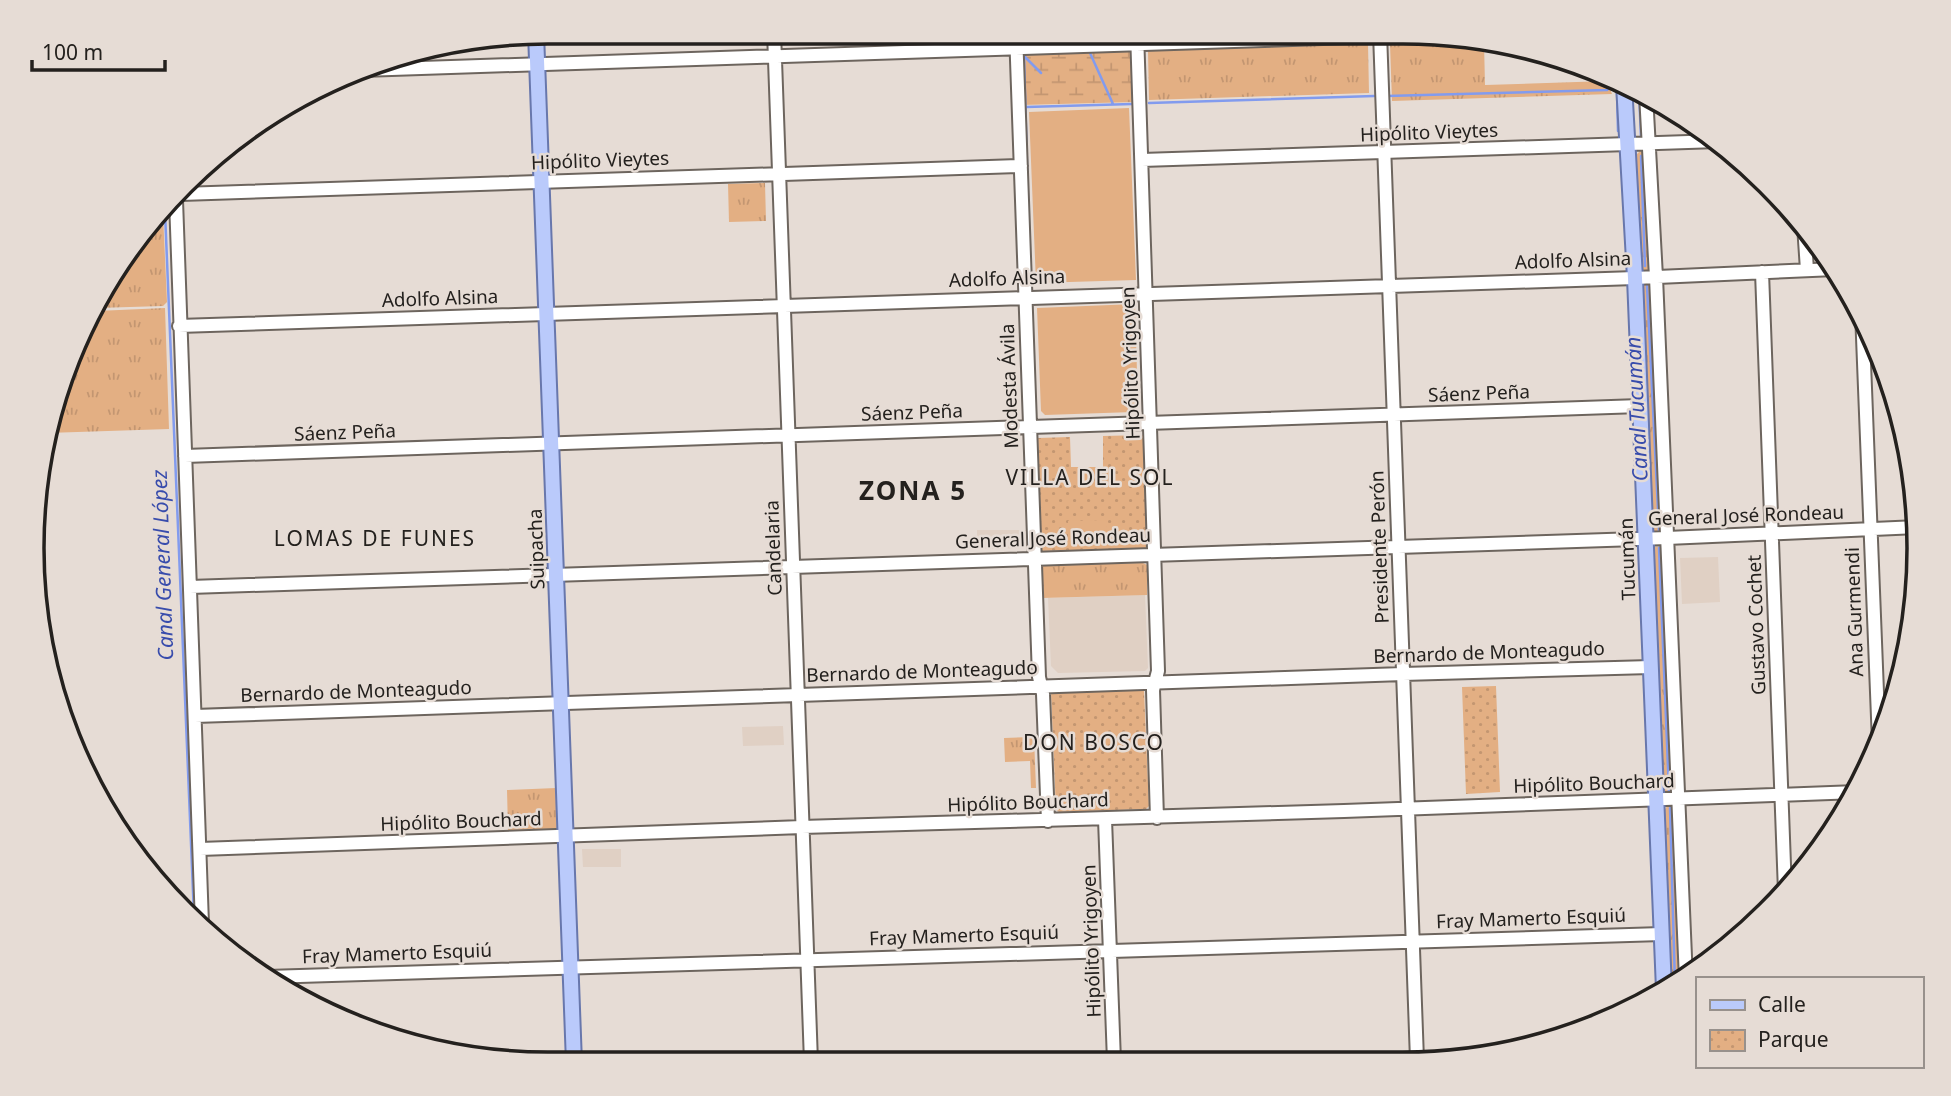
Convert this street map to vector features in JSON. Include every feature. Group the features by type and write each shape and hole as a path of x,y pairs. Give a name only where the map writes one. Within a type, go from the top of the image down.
{"main road":[{"name":"Suipacha","path":"536,44 574,1052"},
{"name":"Tucumán","path":"1625,96 1664,979"}],"street":[{"name":"Candelaria","path":"774,44 811,1052"},
{"name":"Modesta Ávila","path":"1016,44 1038,677 1043,694 1048,821"},
{"path":"392,69 1016,48 1064,44"},
{"name":"Hipólito Yrigoyen","path":"1137,44 1158,671 1153,690 1157,818"},
{"name":"Presidente Perón","path":"1380,44 1417,1052"},
{"path":"1647,107 1685,965"},
{"name":"Hipólito Vieytes","path":"1142,160 1701,142"},
{"name":"Hipólito Vieytes","path":"189,194 1021,166"},
{"path":"176,208 202,914"},
{"path":"1805,244 1807,270"},
{"name":"Adolfo Alsina","path":"179,326 1635,278 1823,269"},
{"name":"Gustavo Cochet","path":"1762,272 1784,877"},
{"name":"Ana Gurmendi","path":"1863,342 1878,716"},
{"name":"Sáenz Peña","path":"185,456 1640,406"},
{"name":"General José Rondeau","path":"190,587 1667,538 1906,527"},
{"name":"Bernardo de Monteagudo","path":"195,716 1651,667"},
{"name":"Hipólito Bouchard","path":"200,849 1844,793"},
{"name":"Hipólito Yrigoyen","path":"1105,819 1114,1052"},
{"name":"Fray Mamerto Esquiú","path":"283,976 1662,934"}],"shaded area":[{"path":"977,530 1027,530 1027,548 977,549"},
{"path":"1718,557 1720,602 1682,604 1680,558"},
{"path":"1145,595 1148,668 1145,671 1058,673 1051,666 1048,598"},
{"path":"783,726 784,745 743,746 742,727"},
{"path":"582,849 621,849 621,867 583,867"}],"green space":[{"path":"1368,44 1369,93 1149,100 1148,51"},
{"path":"1390,44 1436,45 1484,50 1485,85 1594,81 1610,88 1612,94 1392,101"},
{"path":"1131,50 1134,54 1135,102 1021,105 1021,54"},
{"path":"1129,108 1136,280 1036,283 1029,112"},
{"path":"1640,151 1644,152 1651,271 1643,273 1635,156"},
{"path":"765,183 766,221 729,222 728,184"},
{"path":"163,223 167,302 163,306 105,308 129,268"},
{"path":"1644,282 1651,283 1664,527 1660,534 1653,533 1650,528 1649,428 1645,407 1641,285"},
{"path":"1135,304 1138,407 1133,412 1045,415 1041,411 1037,308"},
{"path":"165,308 169,429 57,433 82,355 103,311"},
{"path":"1144,435 1148,548 1041,551 1038,438 1070,437 1071,467 1103,467 1103,436"},
{"path":"1106,520 1107,541 1068,542 1068,521"},
{"path":"1654,547 1662,547 1672,794 1664,793 1662,786"},
{"path":"1043,565 1147,565 1147,595 1042,598"},
{"path":"1496,686 1500,792 1466,794 1462,687"},
{"path":"1144,691 1149,806 1146,809 1056,810 1051,692"},
{"path":"1034,737 1036,788 1031,788 1030,761 1005,762 1004,738"},
{"path":"556,788 557,829 508,830 507,790"},
{"path":"1668,805 1674,806 1681,968 1670,975 1667,938 1663,812"}],"waterway":[{"path":"1090,53 1113,104"},
{"path":"1024,56 1029,237"},
{"path":"1025,57 1041,73"},
{"path":"1387,96 1609,88"},
{"name":"Canal Tucumán","path":"1616,92 1618,131"},
{"path":"1149,103 1374,96"},
{"name":"Canal Tucumán","path":"1640,103 1641,138"},
{"path":"1026,107 1132,104"},
{"name":"Canal Tucumán","path":"1641,156 1645,266"},
{"name":"Canal General López","path":"165,220 194,907"},
{"name":"Canal Tucumán","path":"1647,286 1659,531"},
{"name":"Canal Tucumán","path":"1659,548 1669,792"},
{"name":"Canal Tucumán","path":"1670,808 1675,972"}],"district":[{"name":"VILLA DEL SOL","path":"1090,478"},
{"name":"ZONA 5","path":"913,491"},
{"name":"LOMAS DE FUNES","path":"375,539"},
{"name":"DON BOSCO","path":"1094,743"}]}
